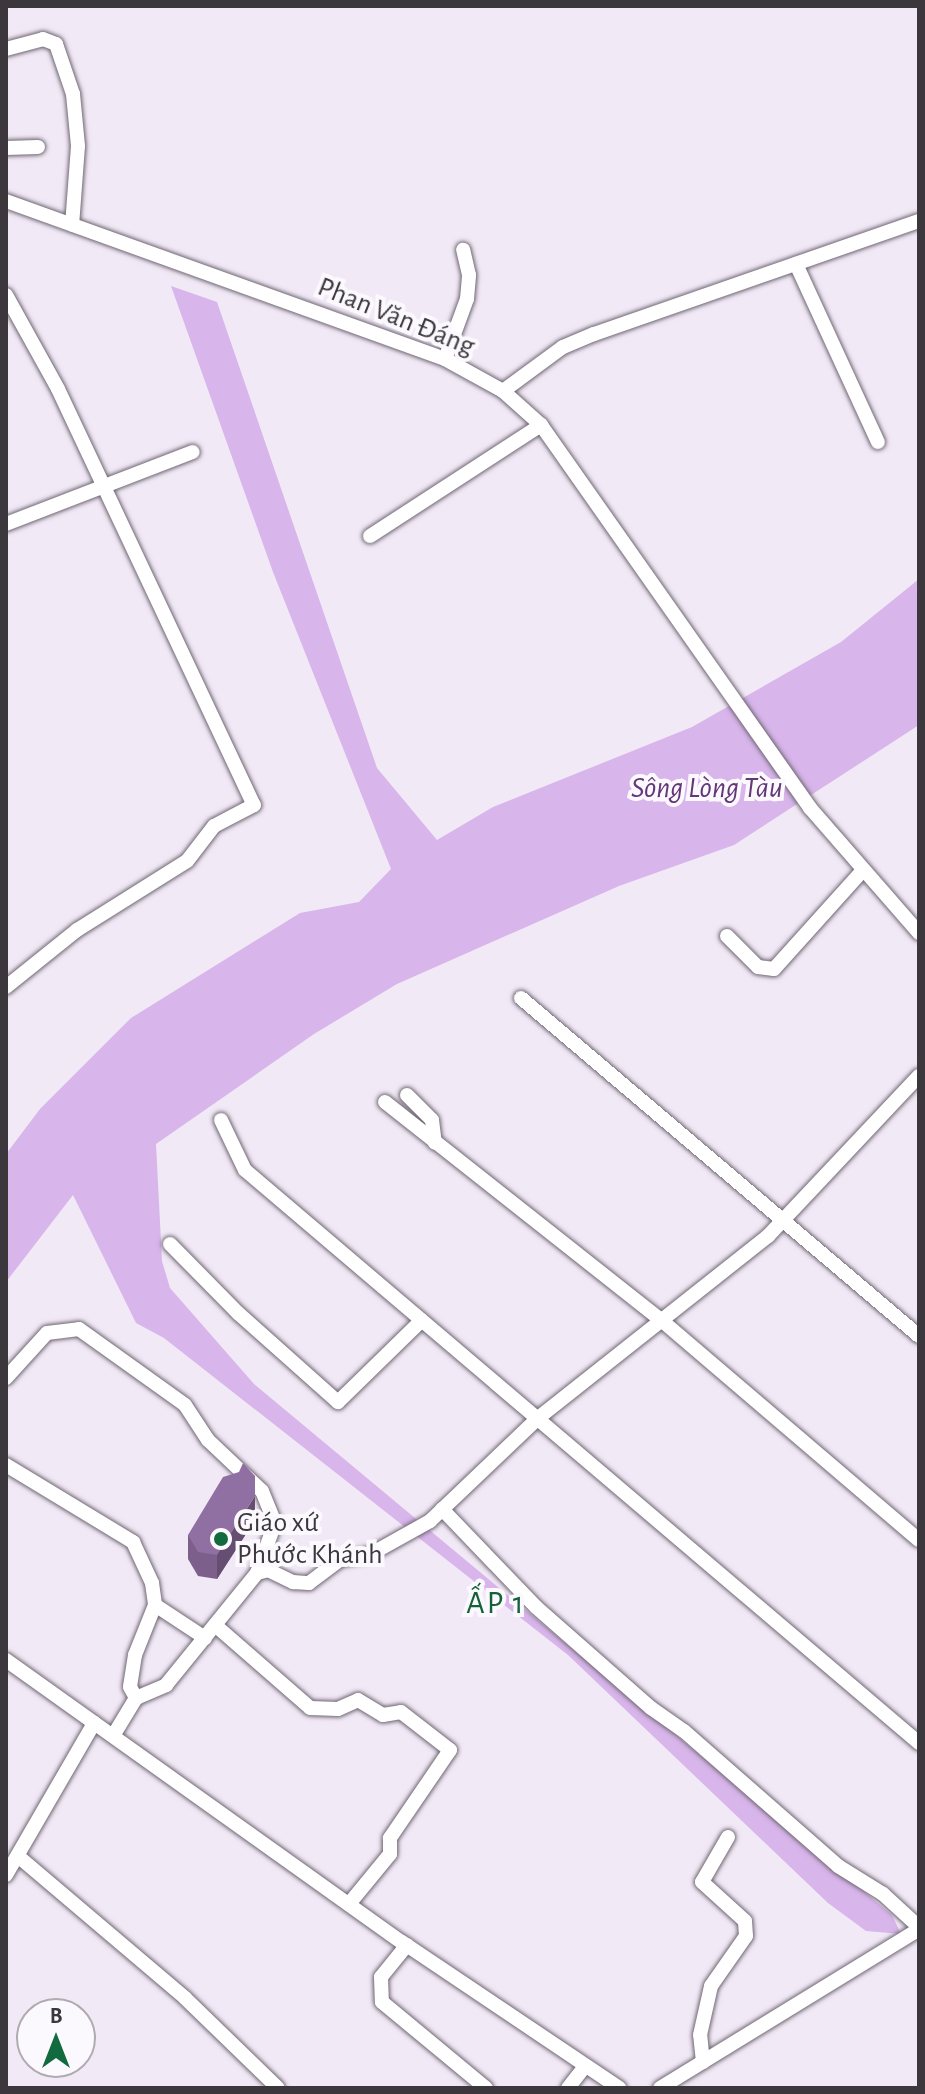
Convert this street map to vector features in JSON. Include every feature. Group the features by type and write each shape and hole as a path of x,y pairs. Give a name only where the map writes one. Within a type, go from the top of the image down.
{"street":[{"path":"6,49 43,39 56,44 73,94 77,168 73,218"},
{"path":"6,148 38,147"},
{"name":"Phan Văn Đáng","path":"6,201 73,218 445,359 503,391 541,425 810,808 919,933"},
{"path":"503,391 518,377 563,347 919,221"},
{"path":"445,359 467,299 469,275 463,250"},
{"path":"796,264 878,442"},
{"path":"6,295 58,389 254,805 214,826 187,861 77,930 6,987"},
{"path":"370,536 541,425"},
{"path":"6,524 103,490 193,452"},
{"path":"727,936 758,967 774,969 863,870"},
{"path":"521,998 919,1336"},
{"path":"257,1573 268,1570 293,1582 309,1583 339,1560 371,1554 430,1521 537,1419 784,1221 919,1076"},
{"path":"407,1095 432,1120 435,1143"},
{"path":"385,1102 660,1319 919,1540"},
{"path":"221,1120 245,1170 919,1743"},
{"path":"170,1244 238,1313 338,1402 422,1320"},
{"path":"6,1378 47,1333 79,1329 185,1405 208,1440 262,1491 275,1523 257,1573 166,1685 136,1698 113,1736"},
{"path":"6,1465 133,1542 152,1583 155,1605 135,1655 130,1687 136,1698"},
{"path":"442,1509 542,1611 728,1774 919,1928 660,2088"},
{"path":"155,1605 205,1638"},
{"path":"215,1625 310,1708 338,1709 358,1700 383,1715 401,1712 440,1741 449,1753 390,1838 390,1854 349,1904"},
{"path":"6,1660 407,1945 619,2088"},
{"path":"6,1875 94,1723"},
{"path":"703,2062 700,2035 711,1986 746,1936 745,1921 702,1882 728,1837"},
{"path":"19,1857 185,1998 278,2088"},
{"path":"407,1945 381,1977 382,2002 486,2088"},
{"path":"568,2088 585,2066"}],"water":[{"name":"Sông Lòng Tàu","path":"171,286 217,302 377,768 437,840 493,807 692,727 841,642 919,579 919,725 734,845 619,886 397,984 314,1034 156,1144 162,1261 170,1288 254,1384 892,1915 901,1934 866,1931 828,1903 568,1655 164,1338 136,1323 73,1195 6,1282 6,1154 40,1109 131,1018 300,913 359,902 391,869 273,572"}],"building":[{"path":"243,1463 255,1476 255,1496 217,1555 198,1552 188,1535 223,1477 239,1472"}],"place":[{"name":"Giáo xứ Phước Khánh","path":"221,1539"}],"district":[{"name":"ẤP 1","path":"496,1603"}]}
